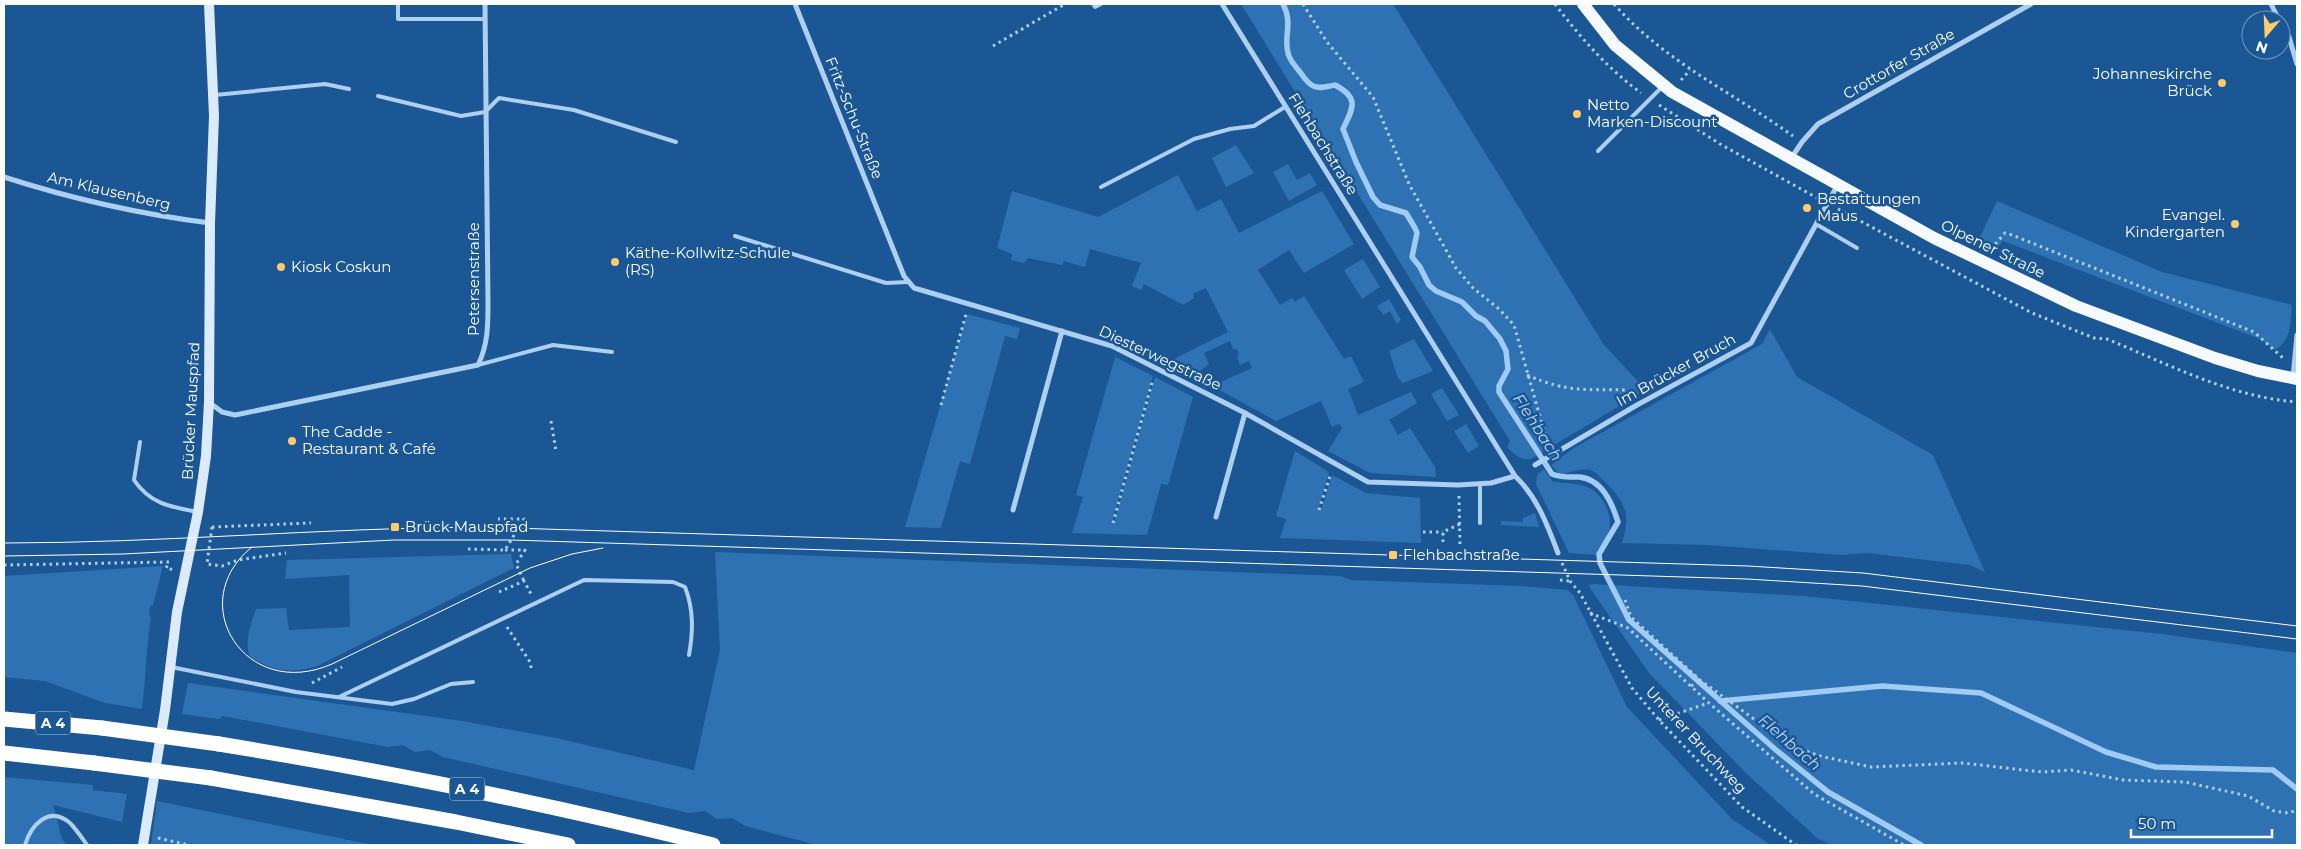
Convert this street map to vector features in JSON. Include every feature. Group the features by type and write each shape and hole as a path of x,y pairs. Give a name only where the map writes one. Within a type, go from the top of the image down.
{"highway":[{"name":"A 4","path":"4,719 102,728 219,744 465,788 712,845"},
{"name":"A 4","path":"4,753 211,778 456,822 568,845"}],"main road":[{"name":"Brücker Mauspfad","path":"143,840 171,667 177,612 198,512 206,456 209,402 210,223 214,140 214,95 209,4"},
{"name":"Olpener Straße","path":"1584,4 1615,45 1672,92 1934,238 2076,306 2214,358 2295,379"}],"street":[{"name":"Petersenstraße","path":"478,365 484,352 488,327 485,4"},
{"name":"Fritz-Schu-Straße","path":"795,4 908,282"},
{"name":"Flehbachstraße","path":"1222,4 1515,476 1530,490 1545,518 1558,553"},
{"name":"Crottorfer Straße","path":"1791,160 1802,142 1818,124 2031,4"},
{"path":"2291,44 2297,64"},
{"name":"Am Klausenberg","path":"4,177 58,194 124,210 210,223"},
{"name":"Im Brücker Bruch","path":"1536,465 1637,405 1751,343 1837,185"},
{"name":"Diesterwegstraße","path":"908,282 923,292 1112,346 1245,413 1362,480 1375,483 1458,485 1480,484 1515,476"},
{"path":"1013,510 1062,331"},
{"path":"2295,379 2294,363 2297,335"},
{"path":"209,402 222,412 235,415 478,365"},
{"path":"1216,517 1245,413"}],"lane":[{"path":"398,4 398,19 485,19"},
{"path":"1093,4 1095,7 1101,4"},
{"path":"214,95 325,84 349,89"},
{"path":"1598,151 1664,86"},
{"path":"378,96 462,116 485,112 499,98 574,110 676,142"},
{"path":"1101,187 1194,139 1230,129 1254,126 1285,107"},
{"path":"1816,224 1857,248"},
{"path":"735,236 886,283 908,282"},
{"path":"478,365 553,345 612,352"},
{"path":"140,442 134,480 140,489 150,498 164,506 198,512"},
{"path":"1480,484 1480,522"},
{"path":"339,697 584,580 673,582 685,587 689,598 693,632 689,655"},
{"path":"171,667 296,692 392,704 408,701 451,684 473,682"},
{"path":"25,845 30,830 37,821 47,816 58,816 70,823 87,845"}],"path":[{"path":"993,46 1065,4"},
{"path":"1303,4 1327,42 1373,97 1409,184 1456,268 1473,288 1499,309 1514,325 1526,375 1548,446"},
{"path":"1614,4 1631,23 1690,70 1802,142"},
{"path":"1988,253 2000,236 2005,233 2012,235 2254,332 2284,360 2294,363"},
{"path":"941,404 969,304"},
{"path":"1113,522 1156,367"},
{"path":"1526,375 1549,385 1571,390 1628,390 1637,405"},
{"path":"551,421 556,451"},
{"path":"1319,510 1334,463"},
{"path":"1458,485 1460,545"},
{"path":"498,519 524,519 505,550"},
{"path":"286,554 238,560 222,566 207,564 212,527 311,523"},
{"path":"1423,532 1443,532 1460,524"},
{"path":"1443,532 1443,542"},
{"path":"468,549 525,550 516,564 535,603"},
{"name":"Unterer Bruchweg","path":"1558,553 1570,581 1580,594 1632,688 1659,720 1742,806 1796,845"},
{"path":"4,565 169,562 166,568 186,573"},
{"path":"1560,580 1570,581"},
{"path":"498,592 524,581"},
{"path":"1625,600 1631,617 1700,680 1790,745 1820,756 1871,767 1962,763 2042,772 2071,770 2123,780 2185,782 2248,796 2274,812 2288,813 2297,810"},
{"path":"1590,613 1628,628 1709,703 1814,794 1904,845"},
{"path":"502,620 530,662 532,672"},
{"path":"296,692 342,667"},
{"path":"1691,686 1699,682"},
{"path":"1659,720 1709,703"},
{"path":"143,840 189,845"}],"shaded area":[{"path":"1241,4 1393,4 1604,345 1646,390 1531,459 1520,458 1512,452 1507,447 1510,441"},
{"path":"1236,145 1254,173 1226,187 1212,158"},
{"path":"1288,164 1297,180 1310,173 1317,185 1289,201 1273,172"},
{"path":"1178,175 1197,211 1221,199 1239,233 1322,191 1354,244 1304,273 1289,250 1258,270 1280,305 1292,298 1295,302 1304,296 1344,359 1351,356 1364,382 1348,389 1358,415 1411,392 1417,403 1389,420 1398,435 1410,428 1435,467 1436,477 1370,473 1328,451 1342,428 1339,424 1332,427 1321,401 1276,421 1212,386 1252,368 1249,361 1240,365 1237,349 1233,349 1230,341 1204,353 1209,364 1193,376 1166,363 1228,332 1206,288 1193,294 1194,298 1183,305 1144,284 1141,290 1132,286 1141,263 1090,249 1085,267 1064,261 1062,265 1028,258 1024,263 1011,260 1012,254 997,248 1012,191 1098,217"},
{"path":"1997,201 2162,272 2292,305 2290,325 2285,341 2275,350 2260,339 2003,241 1995,250 1979,239"},
{"path":"1363,259 1380,287 1362,299 1344,270"},
{"path":"1389,299 1401,320 1397,324 1390,311 1383,315 1377,306"},
{"path":"967,314 1020,328 1017,339 1005,336 970,464 960,461 941,528 905,527"},
{"path":"1770,329 1797,377 1933,455 1985,572 1970,565 1867,553 1842,555 1707,545 1622,543 1626,525 1625,510 1613,490 1591,470 1580,470 1560,475 1551,465 1574,448 1762,344"},
{"path":"1414,339 1433,371 1403,383 1398,378 1389,351"},
{"path":"1115,357 1153,376 1112,522 1114,523 1155,377 1193,397 1168,485 1161,484 1147,535 1072,533 1083,497 1076,495"},
{"path":"1442,388 1459,415 1447,421 1431,394"},
{"path":"1466,424 1479,446 1468,453 1454,431"},
{"path":"1295,451 1329,472 1318,510 1321,510 1332,475 1366,493 1420,498 1421,543 1280,538 1286,519 1276,516"},
{"path":"1544,469 1553,482 1587,487 1596,493 1604,503 1609,515 1610,528 1606,538 1597,550 1597,555 1569,553 1536,484 1537,475"},
{"path":"1535,513 1539,527 1501,525 1501,521 1523,522 1523,518"},
{"path":"715,552 1340,576 1351,580 1520,586 1568,590 1573,595 1627,707 1732,819 1771,845 817,845 745,826 732,818 717,819 705,811 689,813 443,757 430,750 415,752 403,745 388,747 223,716 219,719 182,714 188,683 462,721 556,738 694,770 720,650"},
{"path":"511,554 514,568 317,666 291,671 275,669 250,657 248,639 256,609 286,608 289,630 350,627 349,575 285,579 287,560"},
{"path":"163,566 153,605 150,606 149,616 151,617 142,709 105,703 45,681 4,677 4,576"},
{"path":"1588,585 1804,596 2162,634 2297,653 2297,845 1831,845 1817,838 1746,773 1649,673"},
{"path":"4,777 93,785 93,790 127,794 122,822 53,805 62,839 67,845 5,845"},
{"path":"157,801 373,845 151,845"}],"waterway":[{"name":"Flehbach","path":"1283,4 1288,18 1287,49 1290,58 1311,85 1315,87 1335,85 1348,94 1352,104 1343,129 1356,162 1373,197 1380,205 1406,213 1415,228 1417,233 1412,257 1420,267 1429,285 1436,291 1462,302 1476,316 1485,321 1500,339 1506,351 1508,369 1499,386 1499,392 1552,474 1562,477 1579,477 1594,482 1605,493 1613,507 1618,522 1599,554 1600,563 1629,620 1776,750 1828,792 1921,845"},
{"path":"1720,701 1882,686 1981,693 2106,752 2156,767 2273,770 2297,789"}],"tram line":[{"path":"4,543 122,541 360,530 478,527 1748,566 1863,573 2297,626"},
{"path":"4,556 123,554 394,540 511,540 1747,579 1862,586 2297,639"},
{"path":"252,547 232,569 223,594 224,618 234,640 250,658 273,669 301,672 332,664 530,568 572,554 603,548"}],"place":[{"name":"Johanneskirche Brück","path":"2222,83"},
{"name":"Netto Marken-Discount","path":"1577,114"},
{"name":"Bestattungen Maus","path":"1807,208"},
{"name":"Evangel. Kindergarten","path":"2235,224"},
{"name":"Käthe-Kollwitz-Schule (RS)","path":"615,262"},
{"name":"Kiosk Coskun","path":"281,267"},
{"name":"The Cadde - Restaurant & Café","path":"292,441"},
{"name":"Brück Mauspfad","path":"395,527"},
{"name":"Flehbachstraße","path":"1393,555"}]}
